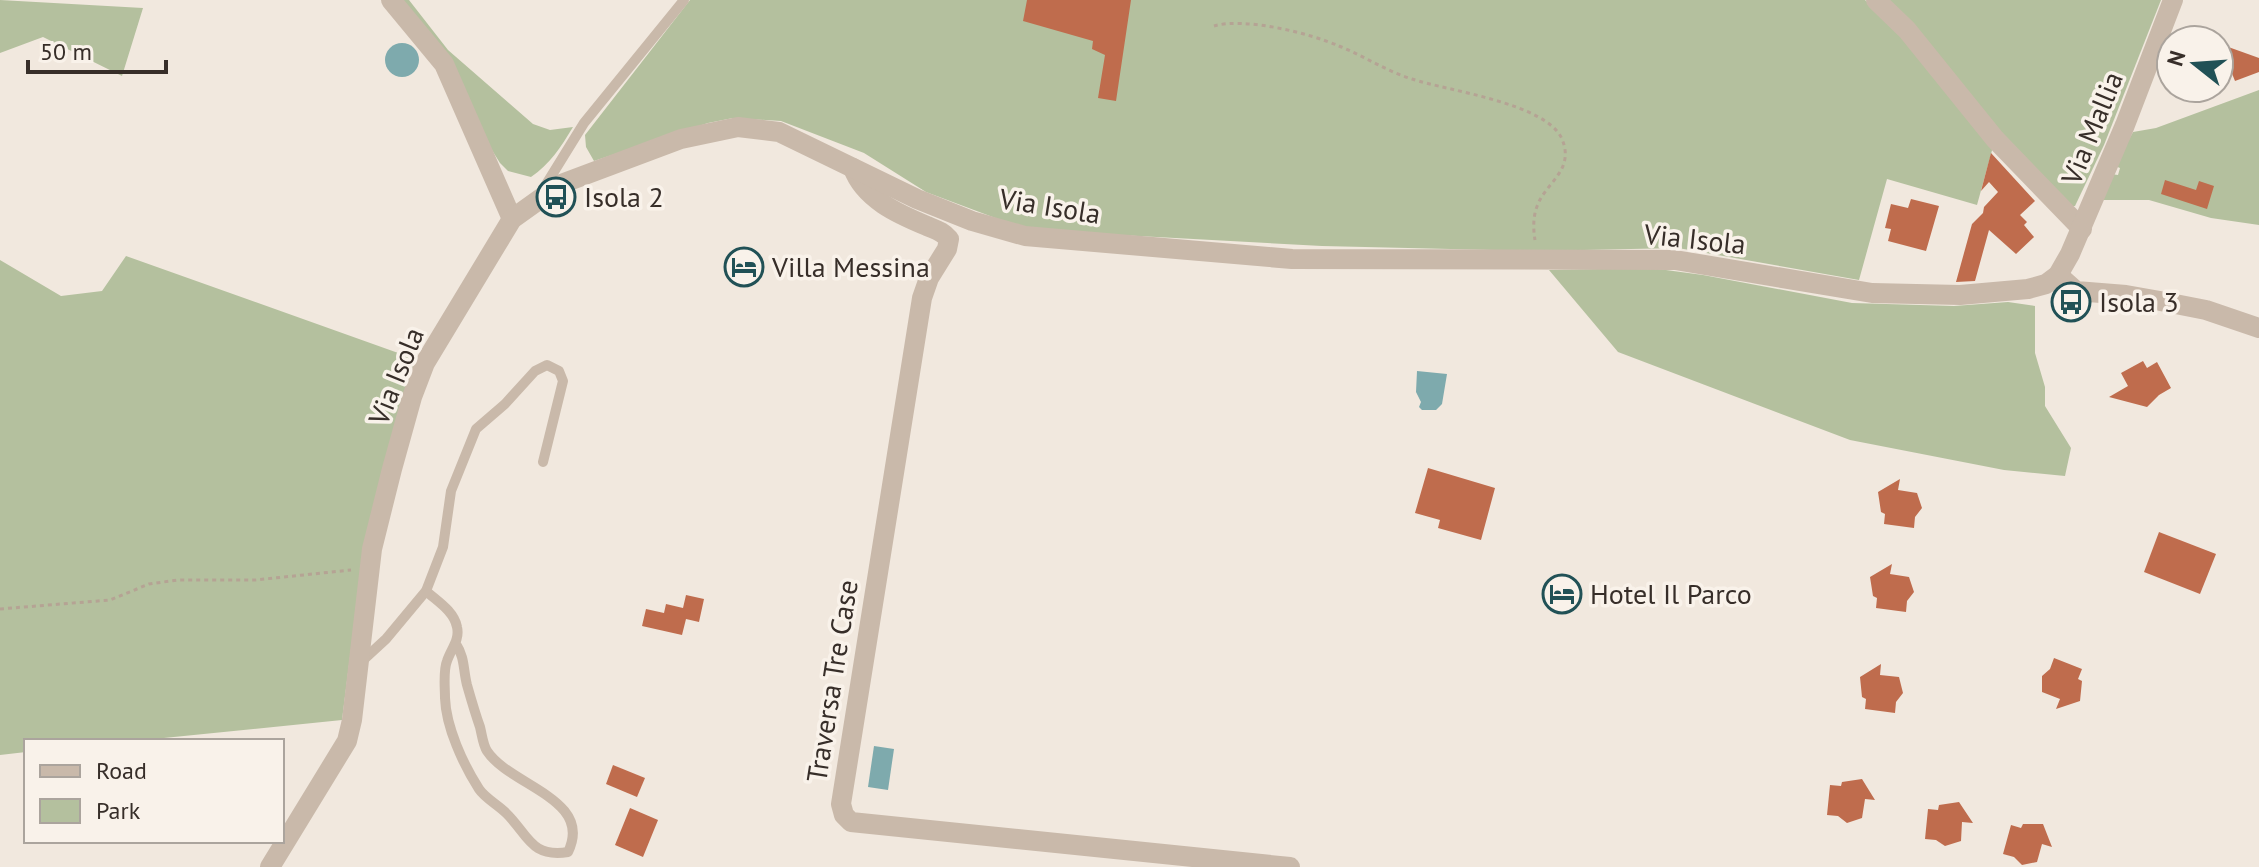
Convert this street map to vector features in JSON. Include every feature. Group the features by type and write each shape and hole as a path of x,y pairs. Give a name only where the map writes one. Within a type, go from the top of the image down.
{"street":[{"path":"391,0 444,64 512,219"},
{"path":"1876,0 1907,30 1995,139 2082,229"},
{"name":"Via Mallia","path":"2058,275 2082,229 2173,0"},
{"name":"Via Isola","path":"270,867 347,741 371,566 392,469 425,363 512,219 561,184 681,139 738,127 779,132 917,199 972,221 1025,236 1292,259 1675,260 1844,290 1900,294 1960,295 2028,289 2046,284 2058,275"},
{"name":"Traversa Tre Case","path":"853,168 869,195 942,232 949,239 922,298 841,804 844,815 851,822 1290,867"},
{"path":"2058,275 2076,291 2126,295 2206,310 2259,328"}],"lane":[{"path":"537,199 584,123 684,0"},
{"path":"360,663 386,639 426,591 443,547 451,491 476,429 505,404 535,371 547,365 559,371 563,381 543,462"},
{"path":"426,591 453,616 458,628 456,644 446,663 445,701 453,735 480,791 508,815 523,837 539,850 556,854 568,852 574,839 574,826 566,810 500,765 486,749 466,681 464,657 456,644"}],"path":[{"path":"1214,26 1230,21 1246,22 1312,37 1339,45 1409,78 1526,110 1546,122 1561,137 1565,155 1560,173 1539,201 1534,215 1538,260"},
{"path":"0,609 110,600 149,584 178,580 255,580 337,573 371,566"}],"green space":[{"path":"0,0 143,8 122,76 43,37 0,53"},
{"path":"398,0 409,0 448,50 533,124 550,130 573,127 544,167 531,177 508,171 500,163"},
{"path":"690,0 1865,0 1899,31 1994,143 1977,205 1887,179 1859,280 1678,248 1537,251 1322,246 1027,230 926,192 864,153 781,121 733,118 708,123 594,161 586,147 585,135"},
{"path":"1885,0 2161,0 2104,145 2075,206 2070,206 1999,134"},
{"path":"2259,90 2259,225 2211,218 2149,200 2101,200 2111,174 2118,175 2120,168 2115,166 2133,132 2156,128 2221,104 2235,104 2235,99"},
{"path":"126,256 415,359 404,395 352,641 342,720 154,739 24,739 24,752 0,755 0,260 61,296 102,291"},
{"path":"1651,268 1852,303 1954,306 2008,302 2035,306 2035,353 2045,387 2045,406 2071,448 2065,476 2004,470 1850,440 1618,352 1549,270"}],"water":[{"path":"402,43 414,48 419,60 414,72 402,77 390,72 385,60 390,48"},
{"path":"1417,371 1447,374 1442,404 1436,410 1422,410 1419,407"},
{"path":"874,746 894,749 888,790 868,787"}],"building":[{"path":"1027,0 1131,0 1116,101 1098,98 1105,55 1092,49 1093,41 1023,21"},
{"path":"2235,49 2259,58 2259,72 2235,81"},
{"path":"1991,153 2035,201 2020,215 2034,237 2016,254 1989,230 1975,281 1956,282 1972,224 1998,192 1989,182 1981,191"},
{"path":"2165,180 2196,190 2199,181 2214,186 2207,209 2161,194"},
{"path":"1911,199 1939,206 1926,251 1888,241 1891,229 1885,228 1891,204 1908,208"},
{"path":"2143,361 2147,368 2157,362 2171,388 2147,407 2109,397 2128,386 2121,373"},
{"path":"1428,468 1495,488 1481,540 1438,528 1440,520 1415,513"},
{"path":"1900,479 1898,490 1917,493 1922,508 1915,517 1914,528 1884,524 1885,514 1881,512 1878,492"},
{"path":"2159,532 2216,554 2200,594 2144,572"},
{"path":"1892,564 1890,574 1909,577 1914,592 1907,601 1906,612 1876,608 1877,598 1873,596 1870,577"},
{"path":"686,595 704,599 699,622 686,619 682,635 642,626 646,609 664,613 666,604 683,608"},
{"path":"2054,658 2082,669 2078,679 2082,681 2080,701 2056,709 2060,699 2042,692 2042,676 2050,669"},
{"path":"1881,664 1880,675 1899,677 1903,693 1896,702 1895,713 1865,709 1866,699 1862,697 1860,677"},
{"path":"613,765 645,778 637,797 606,784"},
{"path":"1862,779 1875,800 1865,799 1862,818 1847,823 1838,816 1827,815 1830,785 1841,786 1842,782"},
{"path":"1959,802 1973,823 1962,822 1961,841 1945,846 1936,840 1925,839 1928,809 1938,810 1939,805"},
{"path":"630,808 658,820 643,857 615,845"},
{"path":"2023,824 2043,824 2052,847 2042,844 2037,862 2022,865 2014,857 2003,854 2011,825 2021,828"}],"place":[{"name":"Isola 2","path":"556,197"},
{"name":"Villa Messina","path":"744,267"},
{"name":"Isola 3","path":"2071,302"},
{"name":"Hotel Il Parco","path":"1562,594"}]}
